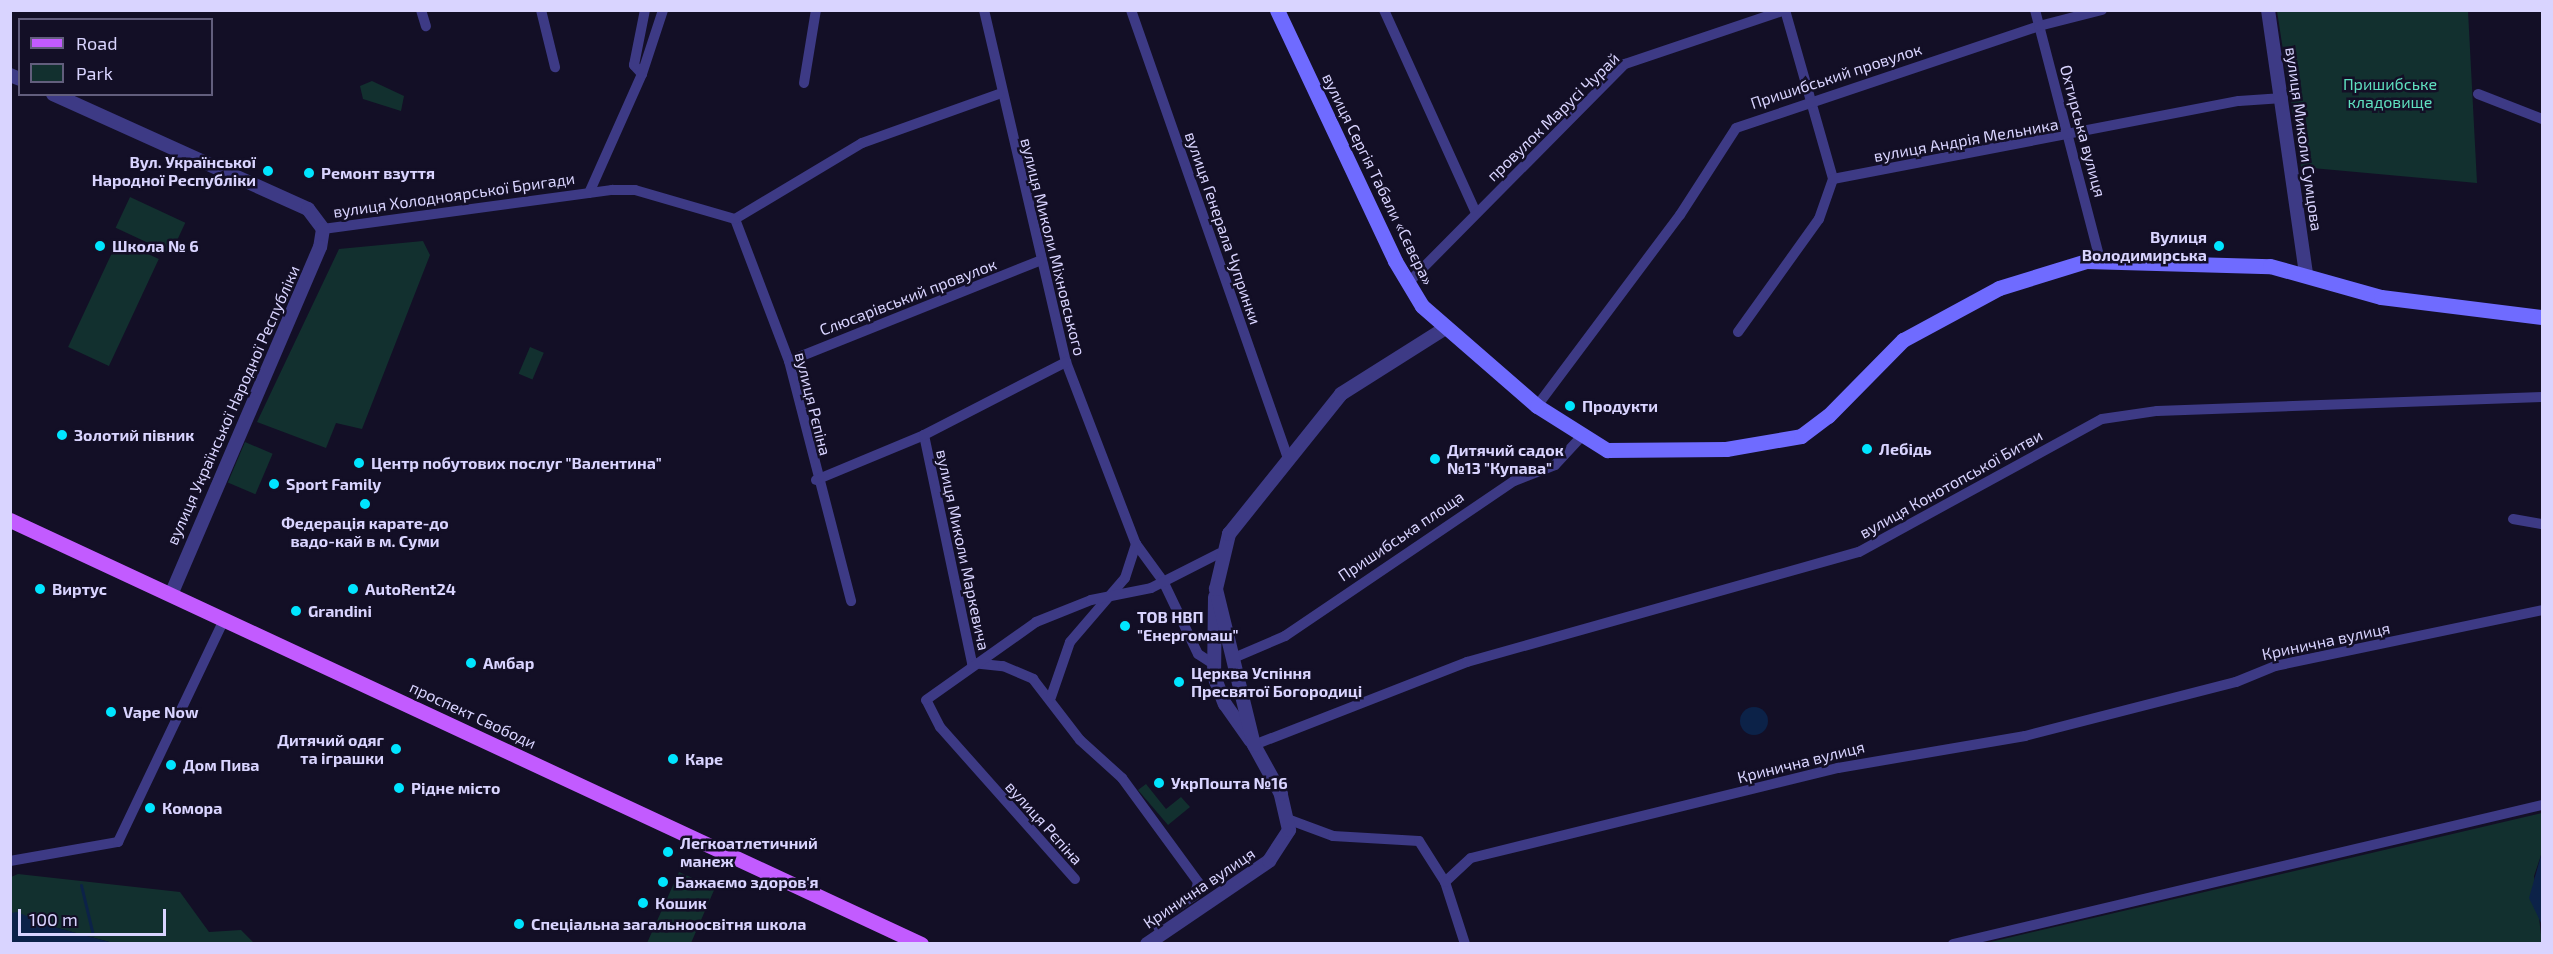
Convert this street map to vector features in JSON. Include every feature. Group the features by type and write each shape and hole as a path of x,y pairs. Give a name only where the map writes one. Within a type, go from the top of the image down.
{"main road":[{"name":"вулиця Сергія Табали «Сєвєра»","path":"1276,10 1407,284 1444,329 1537,406 1580,438 1600,448 1625,451 1734,448 1801,436 1828,416 1875,364 1922,329 2024,278 2100,260 2189,261 2307,273 2380,297 2542,317"},
{"name":"проспект Свободи","path":"10,520 225,618 921,944"}],"street":[{"path":"421,10 426,26"},
{"path":"541,10 555,67"},
{"path":"642,74 634,65 645,10"},
{"name":"вулиця Холодноярської Бригади","path":"57,96 308,209 323,229 589,194 642,74 663,10"},
{"path":"804,83 816,10"},
{"name":"вулиця Миколи Міхновського","path":"984,10 999,94 1066,362 1136,544 1162,581 1198,654 1212,663"},
{"name":"вулиця Генерала Чупринки","path":"1131,10 1287,456"},
{"path":"1384,10 1476,213"},
{"name":"Охтирська вулиця","path":"2035,10 2071,136 2100,260"},
{"name":"Пришибський провулок","path":"1537,406 1680,214 1726,138 1753,118 2039,26 2102,10"},
{"name":"вулиця Миколи Сумцова","path":"2268,10 2283,98 2307,273"},
{"path":"1738,332 1819,219 1833,179 1785,11"},
{"name":"провулок Марусі Чурай","path":"1407,284 1625,64 1785,11"},
{"path":"589,194 635,190 735,219 862,143 999,94"},
{"path":"2478,94 2542,119"},
{"name":"вулиця Андрія Мельника","path":"1833,179 2071,136 2239,101 2283,98"},
{"name":"вулиця Рєпіна","path":"735,219 789,361 816,480 851,601"},
{"name":"вулиця Української Народної Республіки","path":"171,594 320,247 323,229"},
{"name":"Слюсарівський провулок","path":"789,361 1039,261"},
{"path":"1444,329 1341,394 1287,456 1220,553 1212,663 1222,697 1254,745 1290,820 1348,838 1412,838 1425,847 1445,882 1465,944"},
{"path":"816,480 924,435 1066,362"},
{"name":"вулиця Конотопської Битви","path":"1254,745 1467,662 1859,552 2102,419 2157,411 2542,397"},
{"name":"вулиця Миколи Маркевича","path":"924,435 972,663 1017,670 1051,698 1080,740 1122,778 1197,882 1195,895 1155,921 1162,934"},
{"name":"Пришибська площа","path":"1236,657 1285,636 1514,481 1555,465 1580,438"},
{"path":"2513,519 2542,524"},
{"path":"1051,698 1078,629 1110,596 1134,562 1136,544"},
{"path":"972,663 1036,622 1110,596 1162,581 1220,553"},
{"path":"1216,589 1236,657 1254,745"},
{"name":"Кринична вулиця","path":"1445,882 1458,864 1471,858 1838,768 2025,736 2236,682 2275,666 2542,610"},
{"path":"10,861 118,842 225,618"},
{"name":"вулиця Рєпіна","path":"972,663 926,700 947,735 1075,879"},
{"path":"1953,944 2542,805"},
{"name":"Кринична вулиця","path":"1147,944 1269,861 1284,842 1290,820"}],"green space":[{"name":"Пришибське кладовище","path":"2277,11 2468,11 2477,183 2301,167"},
{"path":"372,81 404,96 401,111 363,99 360,86"},
{"path":"130,197 185,223 171,254 116,228"},
{"path":"118,240 159,259 109,366 68,347"},
{"path":"423,241 430,255 362,429 336,423 326,448 257,422 339,249"},
{"path":"530,347 544,353 532,380 519,374"},
{"path":"245,442 273,454 255,494 228,483"},
{"path":"1146,784 1166,809 1181,797 1190,807 1168,825 1138,790"},
{"path":"2542,813 2542,852 2534,876 2542,943 1982,944"},
{"path":"679,872 715,888 691,943 647,943"},
{"path":"18,874 180,892 209,932 241,930 254,943 113,943 54,927 11,913 11,877"}],"water":[{"path":"1754,707 1764,711 1768,721 1764,731 1754,735 1744,731 1740,721 1744,711"},
{"path":"2542,852 2542,925 2529,898"},
{"path":"17,912 54,927 113,943 11,943 11,913"}],"waterway":[{"path":"81,885 93,935"}],"place":[{"name":"Вул. Української Народної Республіки","path":"268,171"},
{"name":"Ремонт взуття","path":"309,173"},
{"name":"Школа № 6","path":"100,246"},
{"name":"Вулиця Володимирська","path":"2219,246"},
{"name":"Продукти","path":"1570,406"},
{"name":"Золотий півник","path":"62,435"},
{"name":"Лебідь","path":"1867,449"},
{"name":"Дитячий садок №13 \"Купава\"","path":"1435,459"},
{"name":"Центр побутових послуг \"Валентина\"","path":"359,463"},
{"name":"Sport Family","path":"274,484"},
{"name":"Федерація карате-до вадо-кай в м. Суми","path":"365,504"},
{"name":"Виртус","path":"40,589"},
{"name":"AutoRent24","path":"353,589"},
{"name":"Grandini","path":"296,611"},
{"name":"ТОВ НВП \"Енергомаш\"","path":"1125,626"},
{"name":"Амбар","path":"471,663"},
{"name":"Церква Успіння Пресвятої Богородиці","path":"1179,682"},
{"name":"Vape Now","path":"111,712"},
{"name":"Дитячий одяг та іграшки","path":"396,749"},
{"name":"Каре","path":"673,759"},
{"name":"Дом Пива","path":"171,765"},
{"name":"УкрПошта №16","path":"1159,783"},
{"name":"Рідне місто","path":"399,788"},
{"name":"Комора","path":"150,808"},
{"name":"Легкоатлетичний манеж","path":"668,852"},
{"name":"Бажаємо здоров'я","path":"663,882"},
{"name":"Кошик","path":"643,903"},
{"name":"Спеціальна загальноосвітня школа","path":"519,924"}]}
